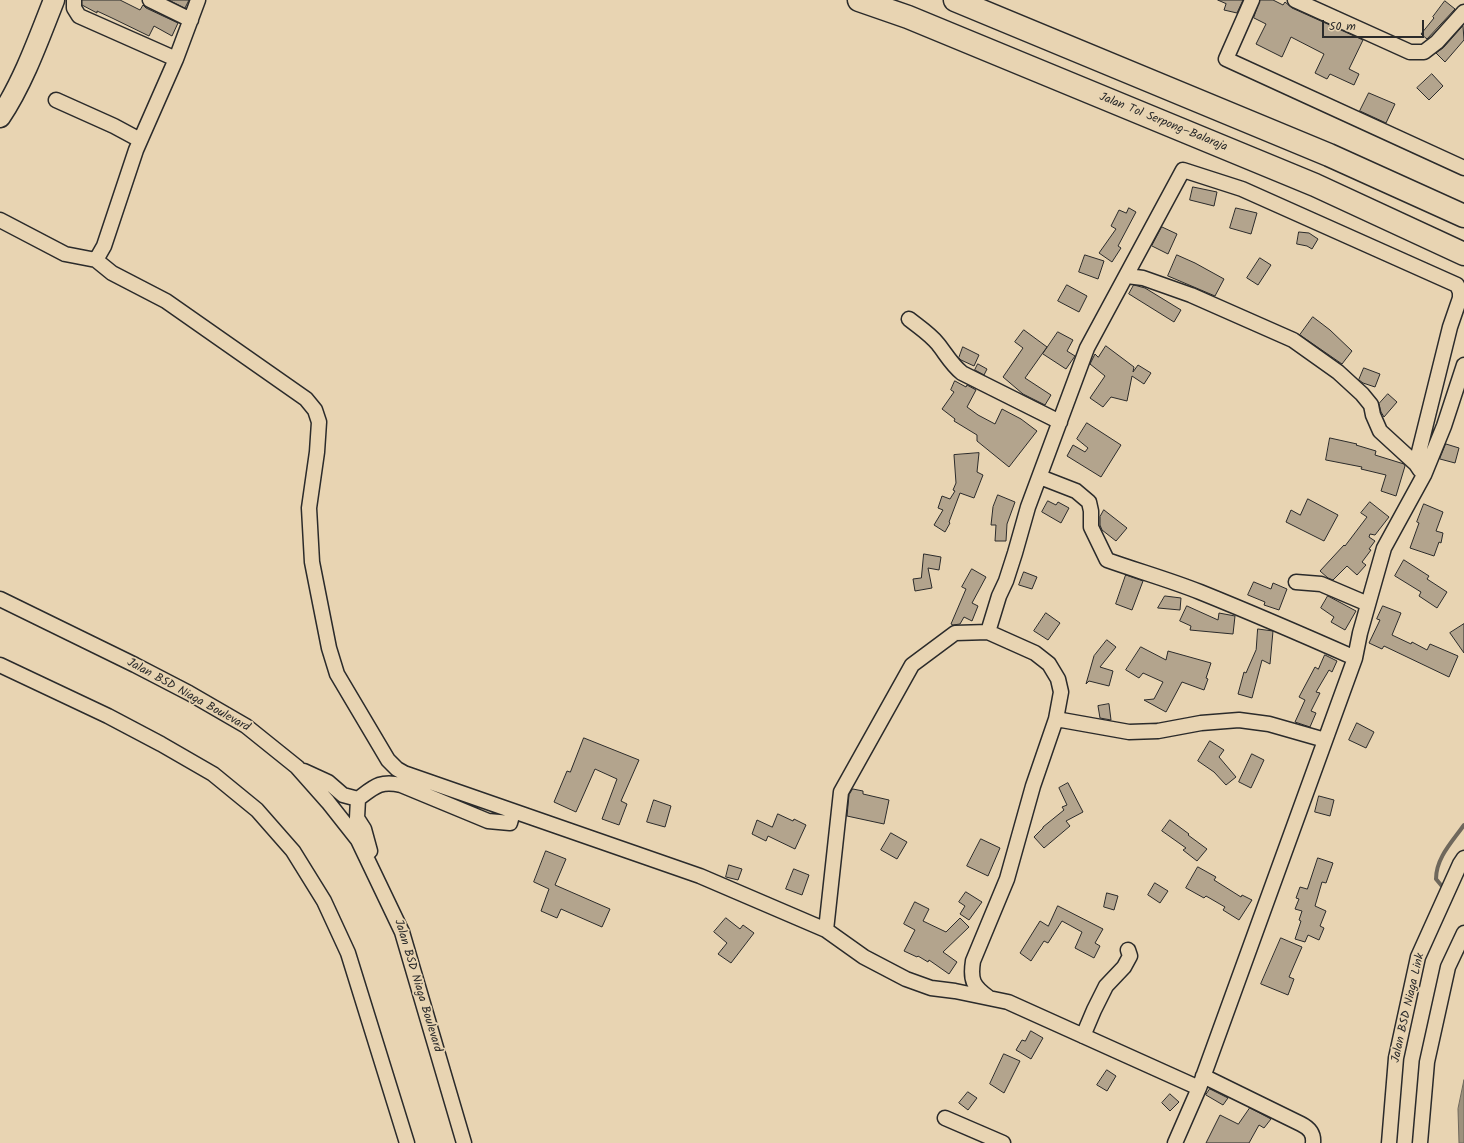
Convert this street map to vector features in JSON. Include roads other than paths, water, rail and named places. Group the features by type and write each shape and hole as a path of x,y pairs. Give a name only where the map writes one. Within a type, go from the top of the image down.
{"highway":[{"name":"Jalan Tol Serpong–Balaraja","path":"859,0 916,20 1315,185 1464,254"},
{"path":"955,0 1329,155 1464,216"}],"main road":[{"path":"0,117 8,105 33,51 54,0"}],"street":[{"path":"74,0 74,8 79,16 176,59"},
{"path":"150,0 191,20"},
{"path":"96,260 104,246 140,140 176,59 198,0"},
{"path":"1252,0 1226,59 1464,168"},
{"path":"1295,0 1410,52 1424,52 1437,42 1464,12"},
{"path":"56,100 114,126 140,140"},
{"path":"988,632 1028,507 1087,348 1183,170 1242,189 1457,285 1460,292 1460,298 1450,327 1420,469"},
{"path":"0,220 65,254 96,260 112,273 166,301 306,399 315,410 319,422 317,452 309,508 312,562 323,620 337,674 388,760 397,769 404,773 513,812 700,876 826,930 864,957 906,979 931,988 955,990 1008,1002 1083,1036 1201,1082 1301,1124 1310,1129 1313,1143"},
{"path":"1127,276 1143,278 1162,284 1293,340 1338,372 1362,394 1371,405 1373,415 1380,431 1420,469"},
{"path":"909,319 938,344 951,364 962,373 1060,422"},
{"path":"1175,1143 1201,1082 1355,658 1384,548 1420,469 1444,426 1464,365"},
{"path":"1040,477 1076,491 1089,502 1091,511 1091,527 1107,560 1198,591 1295,631 1355,658"},
{"path":"1296,582 1321,584 1368,604"},
{"name":"Jalan BSD Niaga Boulevard","path":"0,599 135,665 189,693 246,726 297,767 328,802 358,840 402,932 464,1143"},
{"path":"826,930 841,792 912,665 955,633 988,632 1035,654 1049,664 1058,679 1061,692 1056,719 1033,786 1007,879 974,961 972,972 974,984 979,990 989,997"},
{"path":"0,665 108,716 213,774 257,810 288,846 324,901 348,953 407,1143"},
{"path":"1056,719 1129,732 1158,731 1201,723 1239,720 1269,724 1325,740"},
{"path":"297,767 328,782 343,795 358,799"},
{"path":"358,799 378,784 390,782 401,785 488,821 510,823 513,812"},
{"path":"358,799 357,818 364,829 375,873"},
{"name":"Jalan BSD Niaga Link","path":"1389,1143 1396,1058 1418,957 1464,858"},
{"path":"1420,1143 1427,1062 1448,967 1464,933"},
{"path":"1083,1036 1106,986 1124,967 1130,956 1128,950"},
{"path":"945,1118 1003,1143"}],"waterway":[{"path":"1441,885 1436,879 1439,864 1446,850 1464,825"}]}
